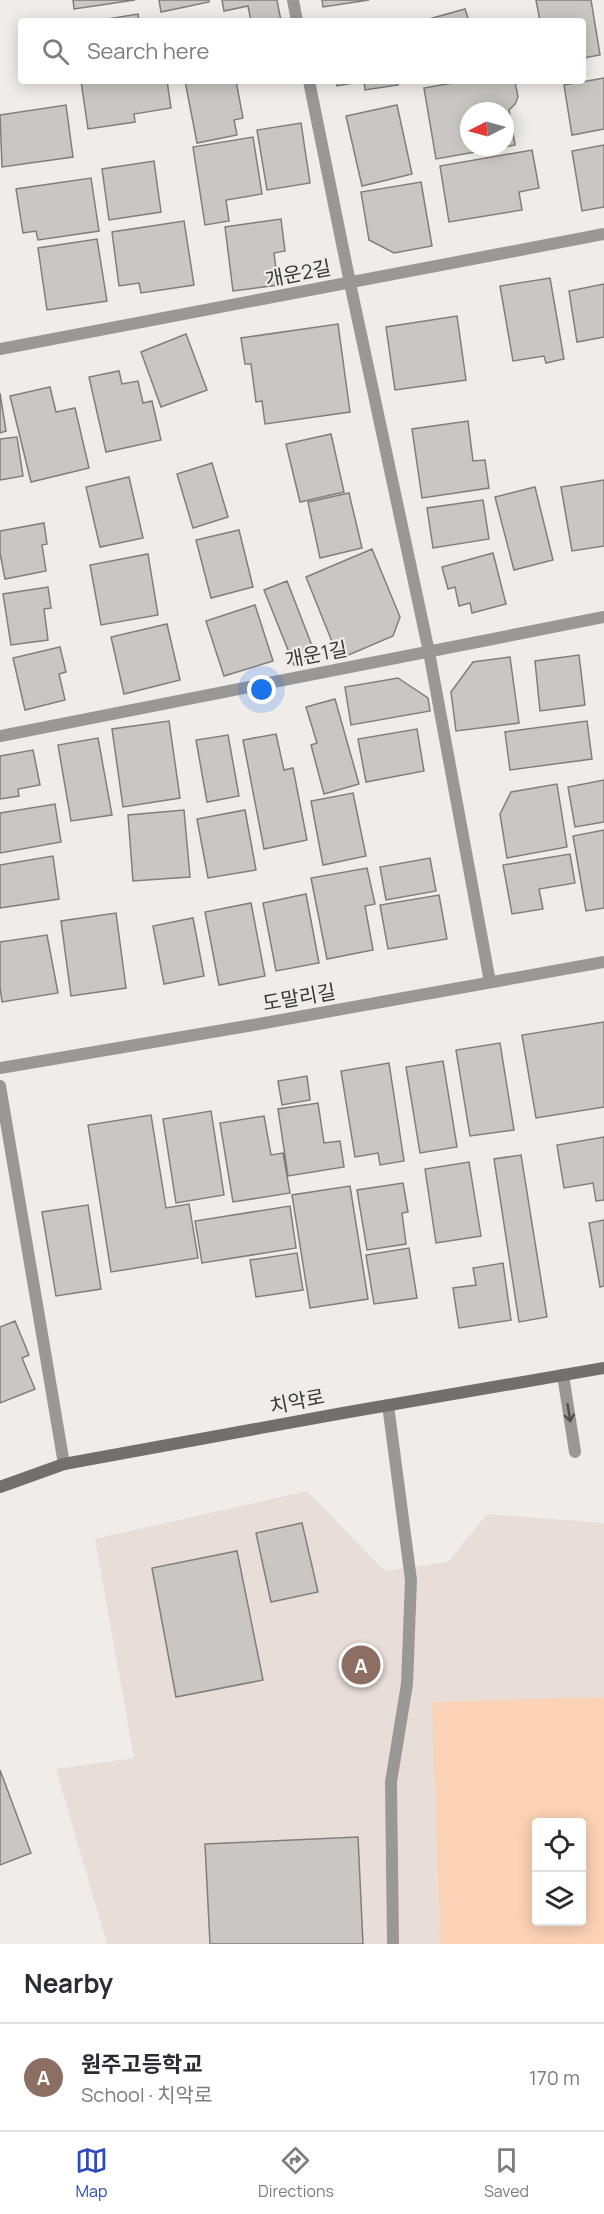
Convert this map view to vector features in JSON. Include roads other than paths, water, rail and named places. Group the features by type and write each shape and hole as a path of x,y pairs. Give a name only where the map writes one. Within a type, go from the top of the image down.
{"main road":[{"name":"치악로","path":"0,1487 64,1464 604,1368"}],"street":[{"path":"293,0 296,18"},
{"path":"310,84 429,652 489,982"},
{"name":"개운2길","path":"0,349 604,234"},
{"name":"개운1길","path":"0,736 604,617"},
{"name":"도말리길","path":"0,1068 604,962"},
{"path":"0,1086 64,1464"},
{"path":"563,1375 575,1452"},
{"path":"388,1405 411,1580 407,1684 391,1782 393,1944"}],"place":[{"name":"원주고등학교","path":"361,1665"}]}
